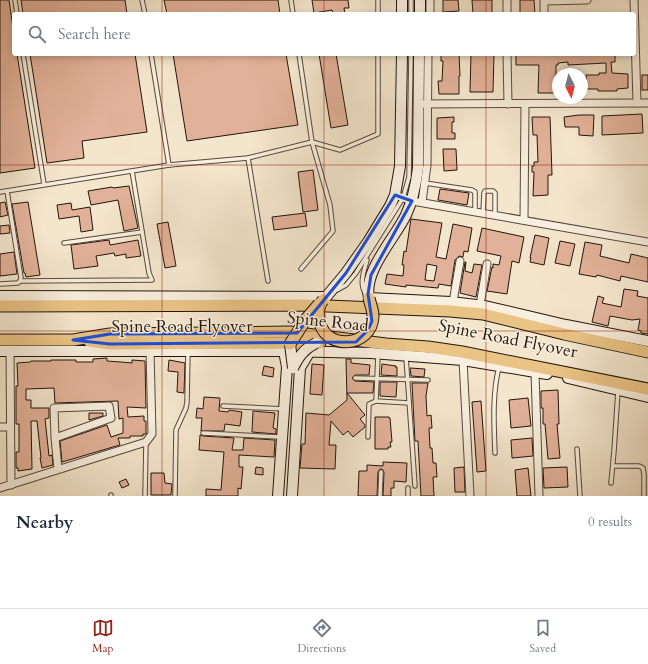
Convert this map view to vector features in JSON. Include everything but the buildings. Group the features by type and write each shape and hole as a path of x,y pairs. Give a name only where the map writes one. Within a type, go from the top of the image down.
{"main road":[{"path":"362,337 368,330 372,321 372,311 368,298"},
{"path":"323,300 319,320 322,329 329,337 343,342"},
{"path":"287,347 306,319 323,300"},
{"name":"Spine Road","path":"0,306 303,305 456,311 483,314 564,334 648,352"},
{"name":"Spine Road","path":"0,340 73,340 110,334 290,332 386,344 428,347 463,356 648,389"},
{"name":"Spine Road Flyover","path":"73,340 110,344 313,347 343,342 353,342 362,337 428,340 463,344 570,367 648,381"}],"street":[{"path":"402,0 402,12"},
{"path":"420,0 420,12"},
{"path":"430,0 430,12"},
{"path":"507,0 507,12"},
{"path":"544,12 544,1 587,0"},
{"path":"634,0 634,12"},
{"path":"402,56 400,166 408,199"},
{"path":"323,300 346,273 387,212 408,199 425,183 427,165 419,56"},
{"path":"368,298 371,275 406,215 408,199 418,168 428,56"},
{"path":"507,56 508,104"},
{"path":"636,56 637,103"},
{"path":"423,105 648,103"},
{"path":"524,220 525,104"},
{"path":"408,199 648,242"},
{"path":"453,302 460,261"},
{"path":"480,305 487,264"},
{"name":"Spine Road","path":"0,296 323,300"},
{"name":"Spine Road","path":"368,298 453,302 480,305 566,325 648,341"},
{"path":"285,496 293,368 287,347"},
{"path":"278,496 287,367 287,347"},
{"name":"Spine Road","path":"5,351 188,350 287,347"},
{"path":"293,368 299,356 309,347 313,347"},
{"path":"292,496 300,368 313,347"},
{"name":"Spine Road","path":"313,347 406,356 463,356 499,366 535,372 648,397"},
{"path":"0,488 146,442 152,434 150,350"},
{"path":"5,351 10,427 11,484"},
{"path":"463,356 470,496"},
{"path":"535,372 539,496"},
{"path":"55,438 111,418 109,406 54,408 55,438 58,469"},
{"path":"0,427 10,427"}],"lane":[{"path":"15,0 17,12"},
{"path":"142,0 145,12"},
{"path":"291,0 293,12"},
{"path":"378,0 378,12"},
{"path":"411,0 411,12"},
{"path":"23,56 44,184"},
{"path":"151,56 169,165"},
{"path":"299,56 312,142 330,206 333,231 301,269"},
{"path":"0,192 169,165 248,158 312,142 340,150 378,134 378,56"},
{"path":"323,300 346,285 368,257 408,199 410,56"},
{"path":"248,158 268,281"},
{"path":"0,284 18,283 20,281 152,280 149,273 132,171"},
{"path":"425,183 472,190 475,192 475,212"},
{"path":"7,191 21,278 20,281"},
{"path":"483,213 484,193 485,191 493,191 495,193 495,215"},
{"path":"64,242 142,232"},
{"path":"368,257 362,277 363,292 368,298"},
{"path":"175,496 176,430 186,408 187,402 188,350"},
{"path":"376,401 378,353"},
{"path":"406,356 415,486"},
{"path":"495,453 495,398 499,366"},
{"path":"355,378 428,380"},
{"path":"611,483 618,390"},
{"path":"368,437 369,404 376,401 409,403"},
{"path":"223,406 284,409"},
{"path":"203,433 282,437"},
{"path":"145,496 146,442"},
{"path":"577,449 580,496"},
{"path":"613,466 639,466 643,468 644,496"},
{"path":"380,496 381,472"},
{"path":"408,488 408,496"}],"highlighted area":[{"path":"395,195 412,201 371,275 368,294 372,321 368,330 356,342 110,344 73,340 110,334 297,333 346,273"}]}
